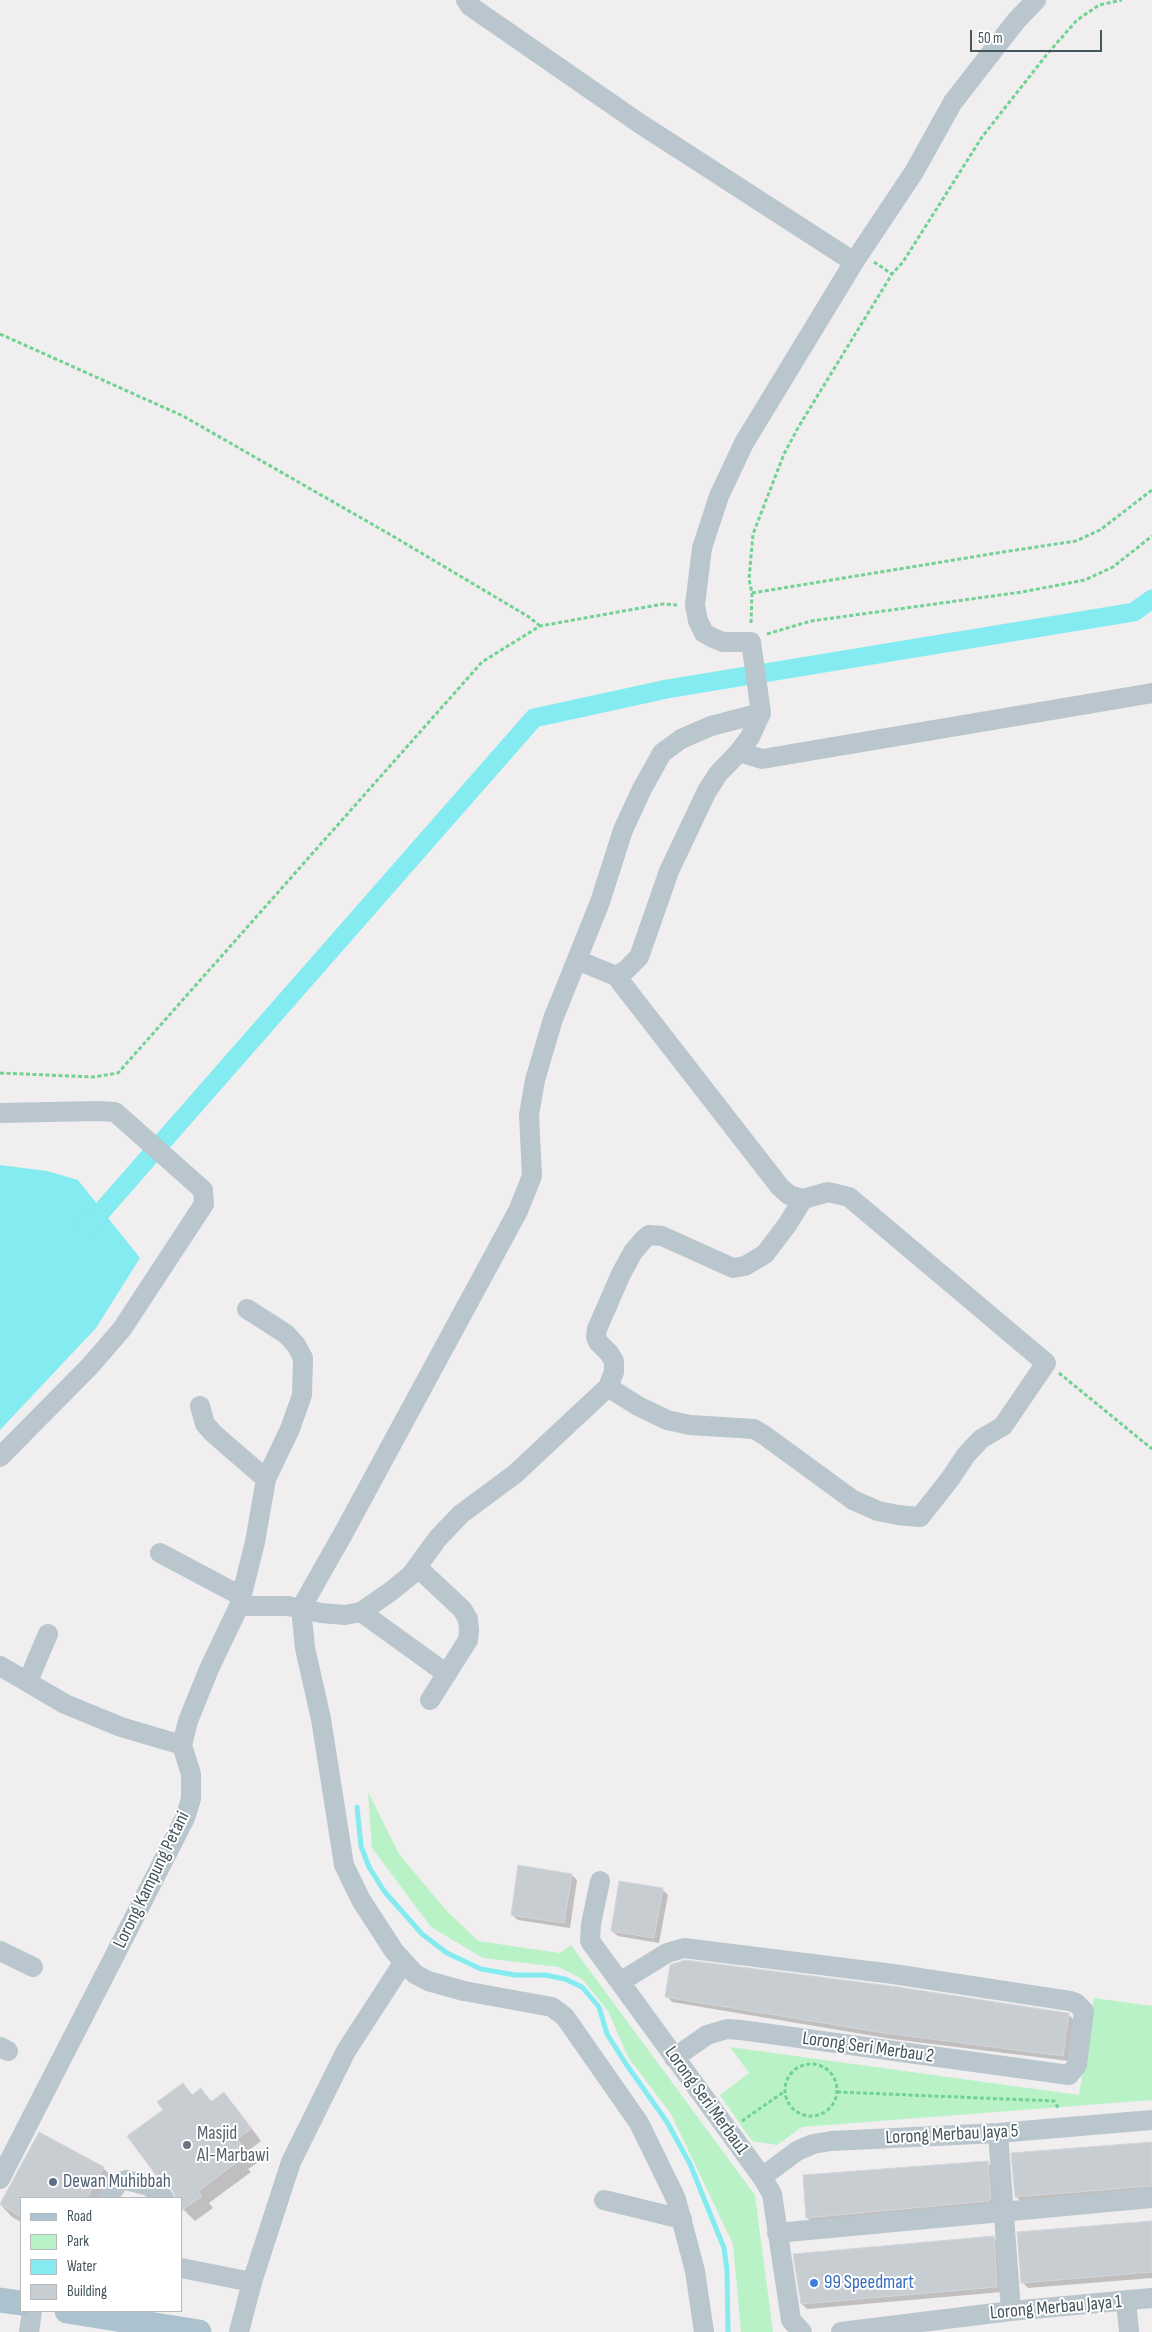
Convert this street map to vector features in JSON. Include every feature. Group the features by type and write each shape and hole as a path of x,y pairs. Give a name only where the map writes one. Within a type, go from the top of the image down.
{"main road":[{"path":"0,2300 20,2303"},
{"path":"84,2317 199,2332"}],"street":[{"path":"466,0 470,6 639,124 854,262"},
{"path":"616,976 626,970 639,957 669,871 706,791 750,737 760,707 751,647 723,642 704,633 698,620 695,605 702,548 719,496 744,443 854,262 914,172 952,102 1016,21 1036,0"},
{"path":"739,752 762,759 1152,693"},
{"path":"704,2332 695,2271 676,2199 639,2123 565,2017 552,2008 464,1991 428,1981 415,1974 403,1963 362,1900 344,1866 321,1719 305,1648 301,1608 348,1526 518,1211 532,1176 529,1115 535,1080 553,1019 600,902 623,830 662,753 681,738 760,707"},
{"path":"577,960 616,976 780,1187 790,1195 802,1199 828,1192 849,1197 1046,1363 1003,1426 981,1439 966,1455 920,1517 885,1512 853,1500 754,1429 690,1425 667,1420 638,1406 608,1388"},
{"path":"0,1113 98,1110 115,1112 203,1190 204,1204 122,1329 90,1366 0,1457"},
{"path":"160,1553 240,1601 301,1608 321,1613 345,1615 361,1612 411,1575 438,1538 460,1514 515,1474 608,1388 614,1372 614,1362 609,1353 598,1342 596,1337 597,1329 620,1274 644,1239 648,1236 662,1236 733,1268 746,1266 765,1254 787,1225 802,1199"},
{"path":"0,1666 65,1704 121,1727 182,1745 196,1699 240,1601 255,1542 266,1479 290,1429 302,1395 303,1358 296,1345 286,1334 247,1309"},
{"path":"200,1406 200,1414 210,1429 230,1450 266,1479"},
{"path":"417,1567 449,1594 468,1619 468,1640 430,1700"},
{"path":"361,1612 447,1674"},
{"path":"28,1681 48,1634"},
{"name":"Lorong Kampung Petani","path":"0,2179 185,1818 191,1800 191,1774 182,1745"},
{"name":"Lorong Seri Merbau1","path":"600,1881 591,1924 590,1941 762,2177 772,2194 791,2320 802,2332"},
{"name":"Lorong Seri Merbau 2","path":"620,1982 667,1953 684,1948 893,1974 1070,2001 1081,2007 1084,2011 1077,2064 1070,2075 726,2029 707,2035 674,2058"},
{"path":"0,1951 33,1967"},
{"path":"239,2332 252,2282 291,2162 346,2051 403,1963"},
{"name":"Lorong Merbau Jaya 5","path":"762,2177 797,2151 813,2144 831,2141 1068,2129 1152,2120"},
{"path":"998,2133 1011,2311"},
{"path":"109,2197 118,2183 126,2180 149,2186 163,2197"},
{"path":"777,2233 1152,2198"},
{"path":"604,2200 682,2219"},
{"path":"182,2268 252,2282"},
{"name":"Lorong Merbau Jaya 1","path":"841,2332 1011,2311 1126,2302 1152,2298"},
{"path":"1126,2302 1129,2332"},
{"path":"29,2332 32,2312"}],"path":[{"path":"751,647 752,594 749,579 753,534 784,454 892,274 903,262 982,137 1048,53 1077,20 1099,5 1122,0"},
{"path":"0,334 183,416 391,535 529,617 540,626"},
{"path":"752,594 1003,552 1076,542 1100,530 1152,490"},
{"path":"751,647 774,630 811,621 1022,592 1085,580 1113,567 1152,536"},
{"path":"0,1073 94,1077 118,1073 482,662 540,626 663,604 695,605"},
{"path":"1046,1363 1152,1448"},
{"path":"811,2064 827,2070 833,2076 837,2092 832,2107 819,2116 810,2117 796,2112 790,2106 785,2091 786,2083 795,2069 811,2064"},
{"path":"728,2132 785,2091"},
{"path":"837,2092 1054,2101 1068,2129"}],"green space":[{"path":"368,1792 399,1854 446,1910 478,1941 560,1953 571,1945 755,2195 773,2332 741,2332 733,2244 671,2114 628,2057 608,2011 582,1979 559,1967 483,1958 431,1927 372,1848"},
{"path":"1094,1998 1152,2006 1152,2100 802,2127 777,2145 752,2141 720,2095 749,2073 730,2047 1079,2095"}],"water":[{"path":"0,1165 47,1171 78,1180 140,1258 96,1328 0,1430"}],"building":[{"path":"518,1865 572,1874 564,1923 511,1915"},
{"path":"619,1881 663,1888 654,1938 611,1931"},
{"path":"685,1960 891,1986 1069,2013 1063,2056 885,2033 665,1997 670,1965"},
{"name":"Masjid Al-Marbawi","path":"183,2083 192,2095 201,2088 211,2102 224,2092 251,2129 237,2139 246,2151 237,2156 240,2160 198,2191 202,2196 182,2210 182,2197 176,2197 172,2189 158,2178 127,2136 163,2110 157,2102"},
{"name":"Dewan Muhibbah","path":"39,2132 104,2167 88,2197 20,2197 20,2216 0,2204"},
{"path":"1152,2142 1152,2186 1015,2197 1011,2153"},
{"path":"988,2161 991,2199 989,2201 806,2218 803,2175"},
{"path":"1152,2221 1152,2272 1021,2283 1017,2232"},
{"path":"994,2236 997,2287 801,2304 793,2254"}],"waterway":[{"path":"86,1229 534,718 667,689 1134,612 1152,599"},
{"path":"357,1807 361,1846 369,1867 384,1891 422,1934 447,1953 481,1969 515,1975 545,1975 565,1979 582,1987 599,2007 607,2034 667,2122 690,2164 724,2248 727,2270 728,2332"}],"place":[{"name":"Masjid Al-Marbawi","path":"187,2145"},
{"name":"Dewan Muhibbah","path":"53,2182"},
{"name":"99 Speedmart","path":"814,2283"}]}
